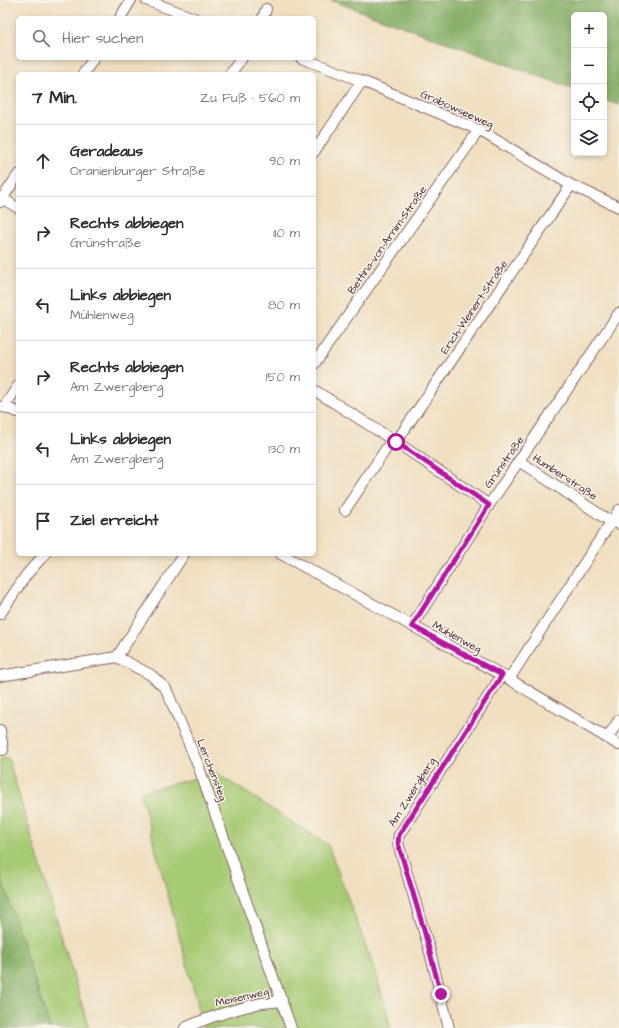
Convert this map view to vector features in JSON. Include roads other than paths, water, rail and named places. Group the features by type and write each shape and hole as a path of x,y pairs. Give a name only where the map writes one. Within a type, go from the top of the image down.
{"street":[{"path":"121,16 131,0"},
{"path":"146,0 189,16"},
{"path":"84,72 93,60"},
{"path":"232,72 240,60"},
{"name":"Grabowseeweg","path":"306,60 362,80 479,130 571,185 619,207"},
{"path":"316,149 362,80"},
{"name":"Bettina-von-Arnim-Straße","path":"316,361 479,130"},
{"path":"16,178 1,199 16,207"},
{"name":"Erich-Weinert-Straße","path":"346,510 571,185"},
{"name":"Grünstraße","path":"412,626 489,505 619,313"},
{"path":"16,389 2,407 16,411"},
{"path":"316,391 394,441 489,505"},
{"name":"Humberstraße","path":"520,461 605,518 615,523"},
{"name":"Am Zwergberg","path":"449,1028 428,944 398,843 399,835 505,677 615,523 619,510"},
{"path":"0,614 27,574 43,556"},
{"path":"0,676 117,657 183,556"},
{"name":"Mühlenweg","path":"285,556 372,602 412,626 505,677 608,737 619,745"},
{"name":"Lerchensteg","path":"117,657 152,676 166,689 198,764 291,1028"},
{"path":"608,737 619,720"},
{"path":"0,730 3,750"},
{"name":"Meisenweg","path":"185,1028 225,1012 263,1003 274,1003 282,1000"}]}
